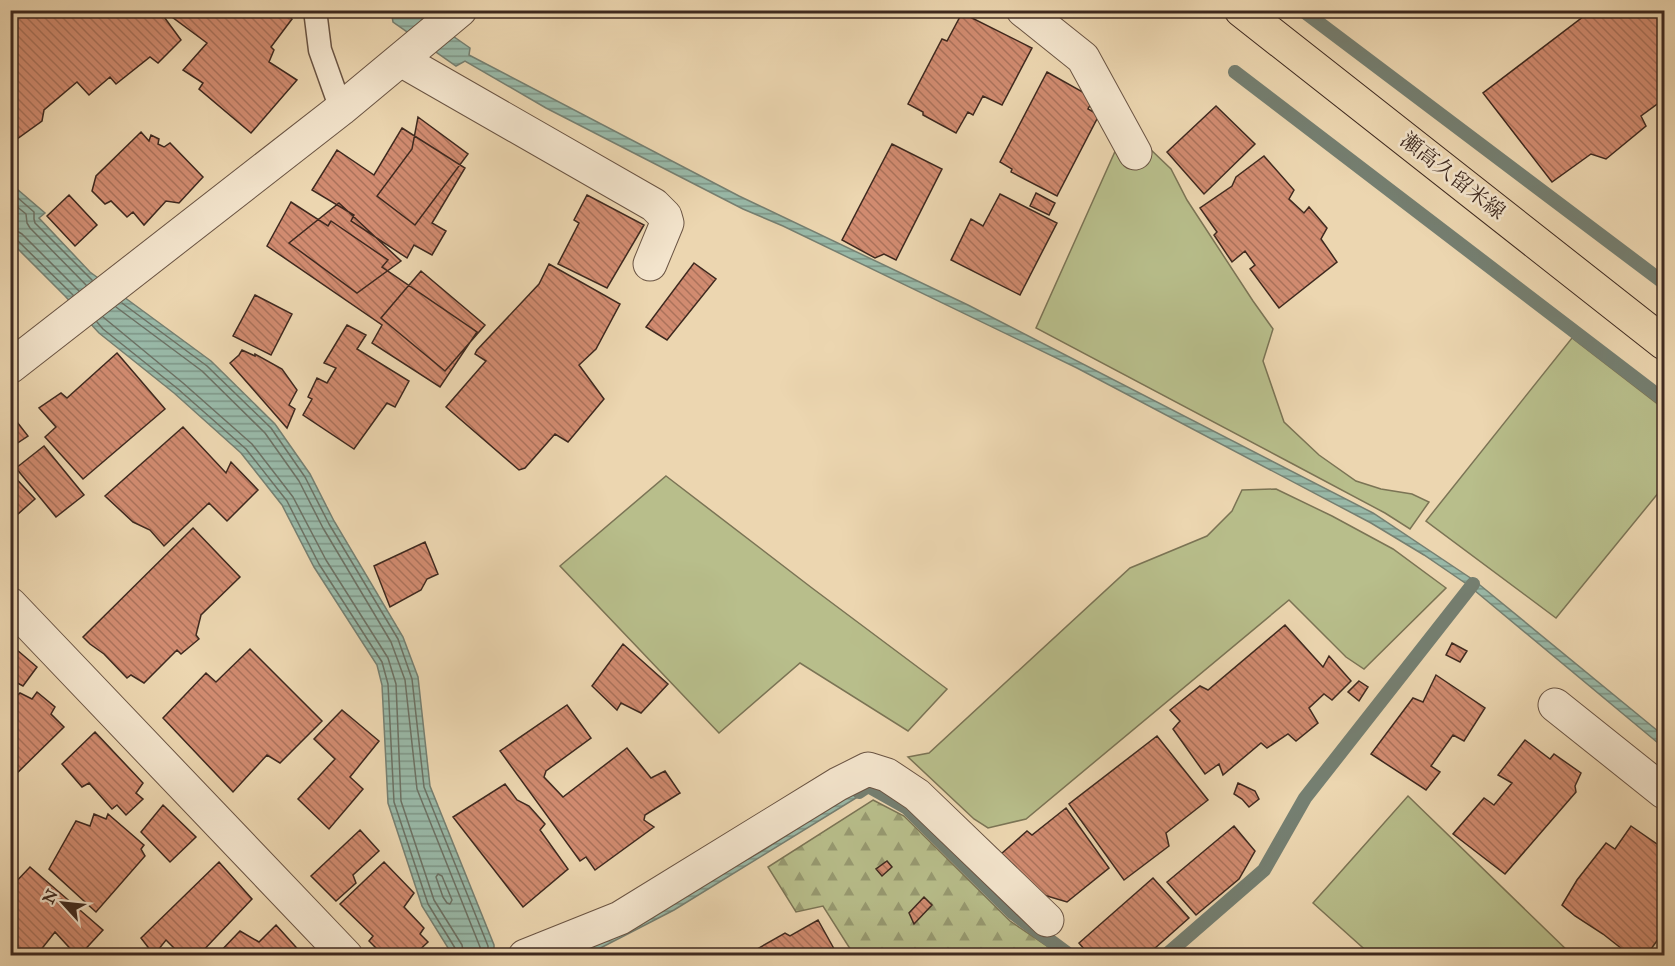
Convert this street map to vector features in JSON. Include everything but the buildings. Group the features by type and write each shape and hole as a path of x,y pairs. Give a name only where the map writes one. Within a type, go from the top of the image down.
{"main road":[{"name":"瀬高久留米線","path":"1241,10 1665,343"}],"street":[{"path":"10,367 341,109 460,10"},
{"path":"1023,10 1083,58 1135,153"},
{"path":"401,60 654,205 665,216 668,224 650,264"},
{"path":"10,604 346,956"},
{"path":"1555,705 1665,792"},
{"path":"525,956 620,918 838,784 868,769 886,775 917,795 1047,920"}],"lane":[{"path":"315,10 320,50 341,109"}],"green space":[{"path":"1117,147 1149,148 1171,169 1187,200 1273,329 1263,361 1284,422 1319,455 1356,481 1381,489 1412,494 1429,502 1410,529 1385,513 1036,328"},
{"path":"1572,338 1664,409 1664,486 1556,618 1426,521"},
{"path":"666,476 947,689 908,731 800,663 719,733 560,566"},
{"path":"1276,489 1393,549 1446,588 1364,669 1346,657 1289,600 1026,819 988,828 974,819 908,757 929,753 1130,568 1207,536 1232,511 1242,490"},
{"path":"1408,796 1572,955 1371,955 1313,903"},
{"path":"873,800 904,816 1010,921 1060,955 854,955 823,906 796,912 768,867"}],"water":[{"path":"391,11 417,11 470,48 469,55 739,196 968,305 1373,513 1475,581 1664,736 1664,748 1468,585 1371,523 1077,368 783,226 743,209 546,108 465,61 456,66 393,22"},
{"path":"10,183 45,213 39,218 90,272 211,361 275,424 310,474 334,521 403,637 418,677 430,786 494,945 494,955 451,955 422,906 388,803 382,685 377,665 314,567 282,505 241,453 174,393 99,333 11,242"},
{"path":"867,783 877,785 674,910 587,955 556,956 630,924 762,851"}],"waterway":[{"path":"1302,10 1664,283"},
{"path":"1235,72 1664,400"},
{"path":"1165,956 1264,870 1305,798 1473,584"},
{"path":"859,792 868,786 907,808 1013,913 1071,956"}]}
